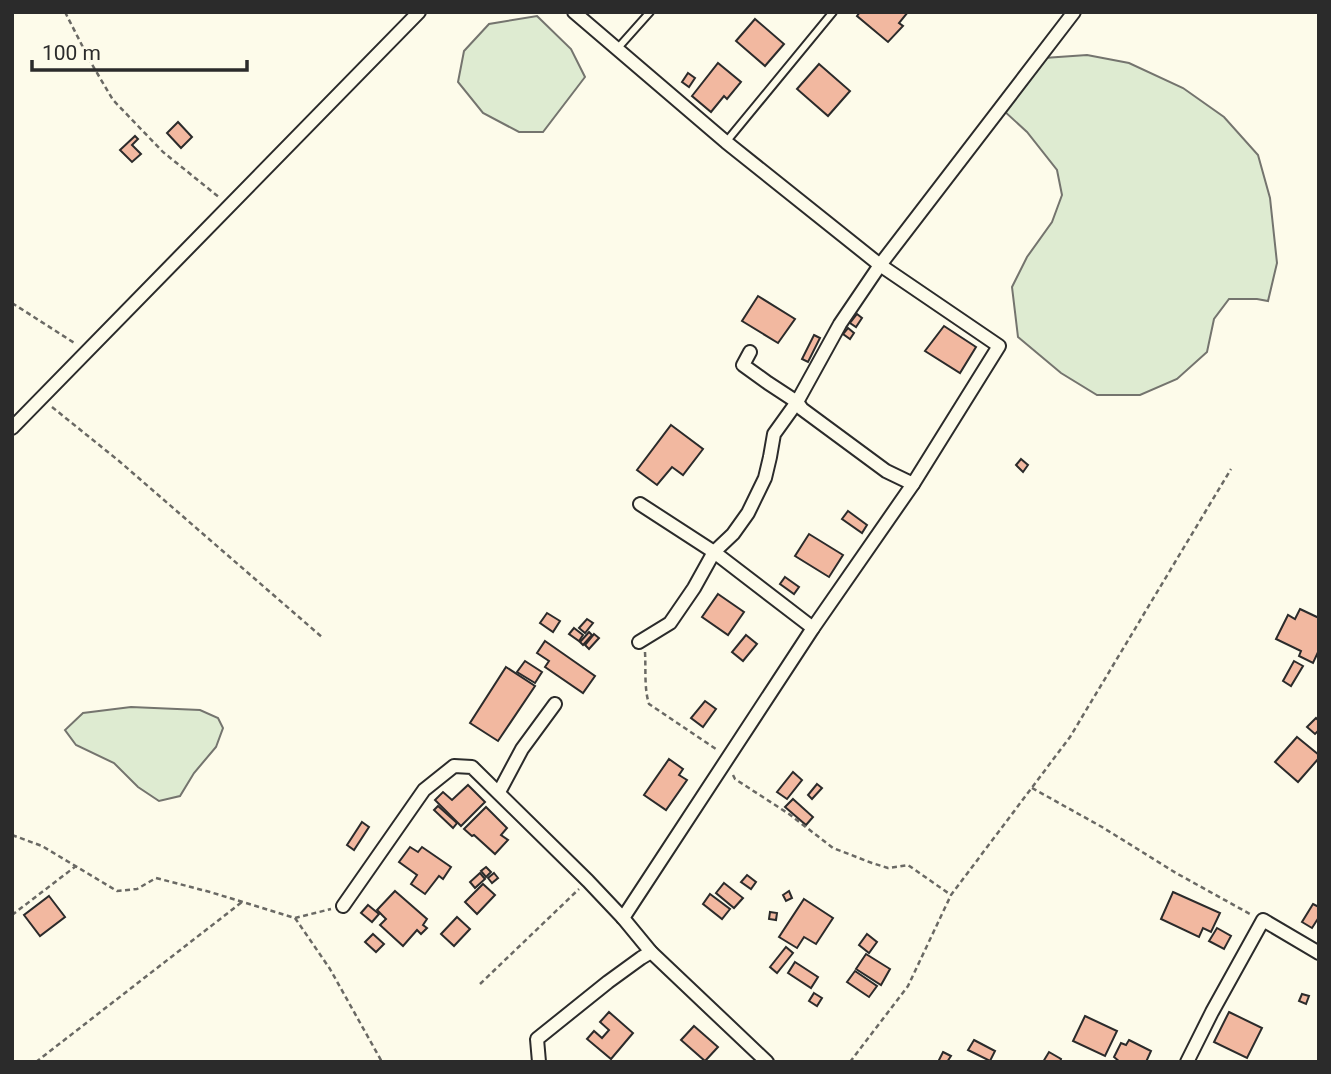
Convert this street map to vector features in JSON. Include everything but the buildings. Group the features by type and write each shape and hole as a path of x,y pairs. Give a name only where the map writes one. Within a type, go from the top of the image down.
{"street":[{"path":"12,428 419,12"},
{"path":"574,12 726,142 880,265 999,346 913,484 813,628 623,918"},
{"path":"639,642 670,623 714,552 733,534 748,513 765,478 774,434 797,402 840,324 880,265 1074,12"},
{"path":"750,352 743,365 797,402 886,471 913,484"},
{"path":"640,504 714,552 813,628"},
{"path":"499,792 522,749 555,705"},
{"path":"343,906 425,790 454,766 472,767 588,880 651,952 767,1062"},
{"path":"1187,1062 1263,920 1319,953"},
{"path":"539,1062 537,1039 608,982 651,952"}],"lane":[{"path":"617,49 650,12"},
{"path":"726,142 833,12"}],"path":[{"path":"65,12 113,100 163,152 230,205"},
{"path":"12,303 87,351"},
{"path":"42,398 119,461 323,638"},
{"path":"850,1062 908,986 951,895 1070,737 1231,469"},
{"path":"639,642 645,651 645,692 649,704 718,750 735,779 789,814 832,848 888,867 908,864 951,895"},
{"path":"1032,788 1234,906 1263,920"},
{"path":"12,835 42,846 117,891 137,889 156,878 295,918 343,906"},
{"path":"12,915 76,866"},
{"path":"480,984 588,880"},
{"path":"36,1062 242,902"},
{"path":"295,918 330,969 382,1062"}],"green space":[{"path":"537,16 571,49 585,77 543,132 519,132 483,113 458,82 464,51 489,24"},
{"path":"1087,55 1129,63 1183,88 1224,117 1258,155 1270,198 1277,263 1268,301 1229,299 1214,319 1207,352 1177,379 1140,395 1097,395 1061,373 1018,337 1012,287 1027,257 1052,222 1062,195 1057,170 1027,132 1003,110 1044,58"},
{"path":"131,707 200,710 218,718 223,728 216,747 194,773 180,796 159,801 138,787 114,763 76,745 65,730 83,713"}]}
